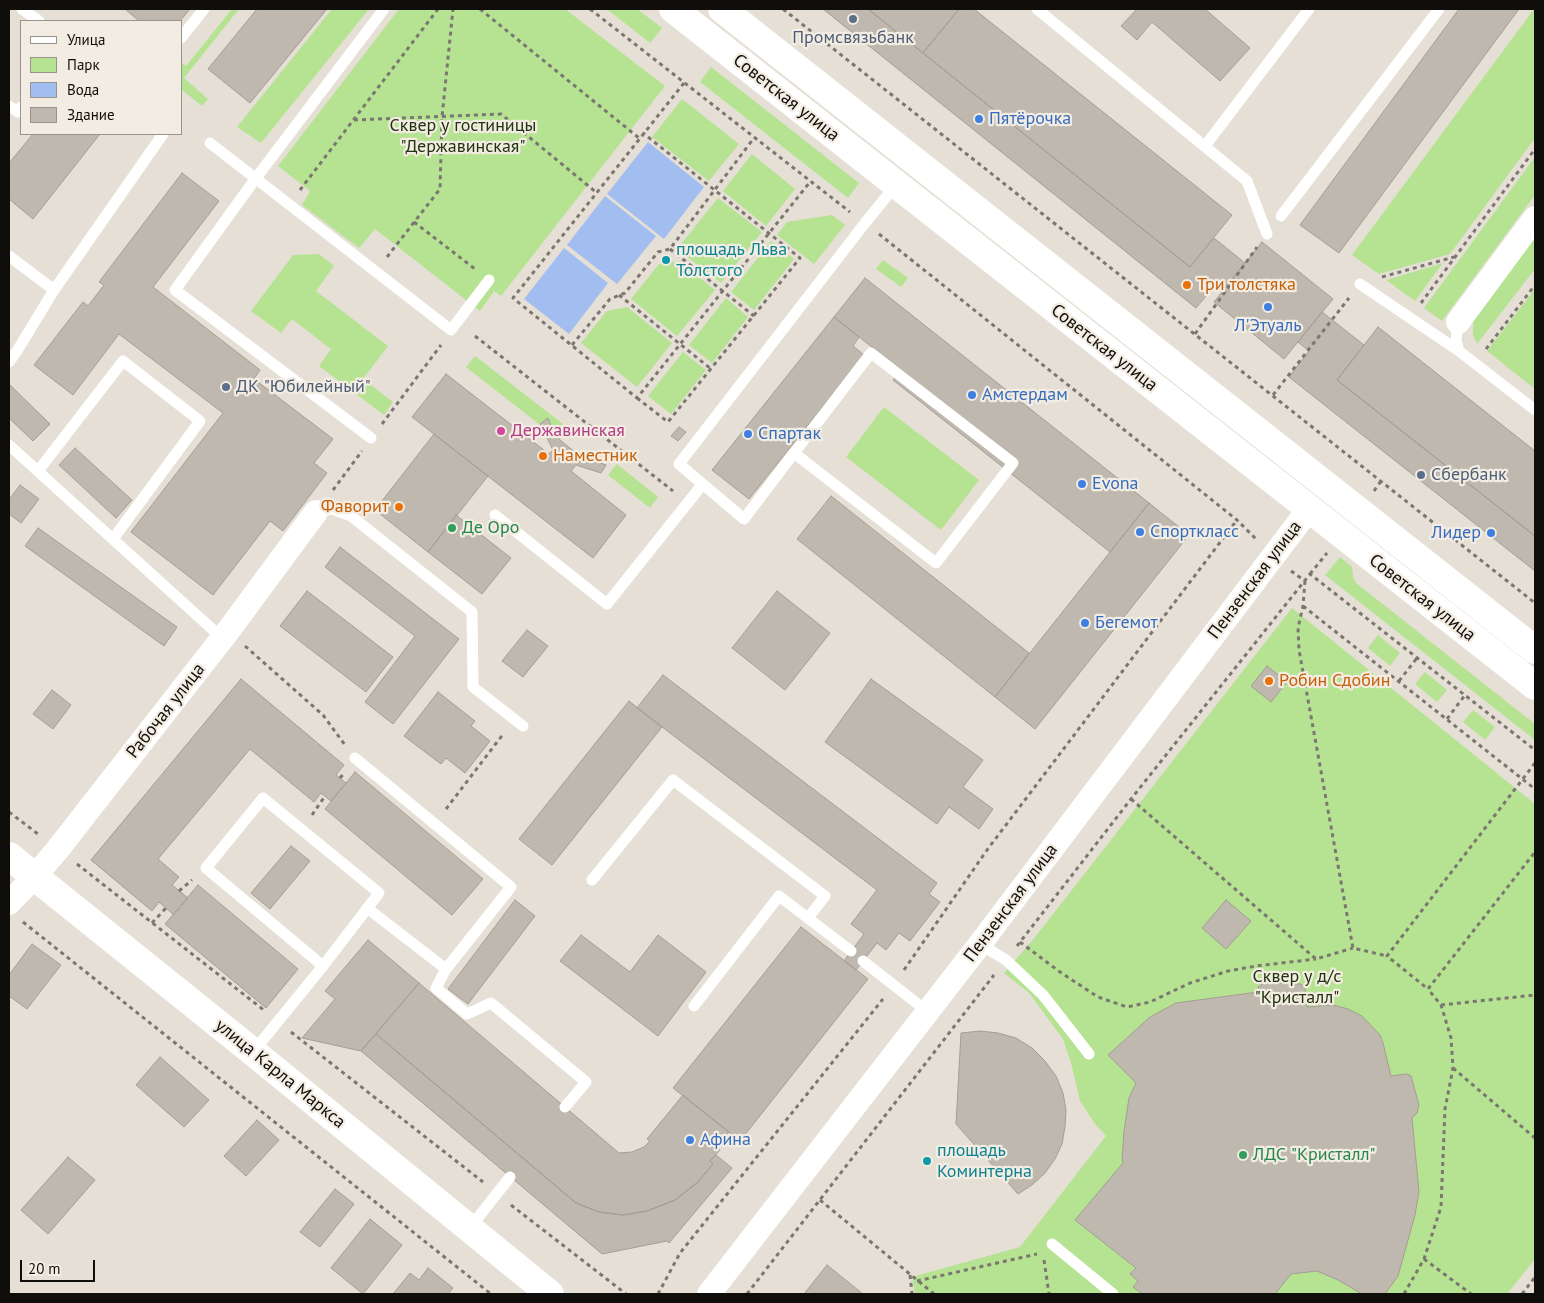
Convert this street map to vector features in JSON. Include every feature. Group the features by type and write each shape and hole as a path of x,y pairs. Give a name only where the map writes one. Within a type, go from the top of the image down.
{"main road":[{"name":"Советская улица","path":"673,9 1535,686"},
{"path":"722,9 1535,650"},
{"path":"1309,509 1327,485"},
{"name":"улица Карла Маркса","path":"9,856 254,1052 550,1294"}],"street":[{"path":"1458,322 1535,218"},
{"name":"Пензенская улица","path":"709,1294 980,944 1309,509"},
{"name":"Рабочая улица","path":"13,910 35,876 225,634 316,512"}],"lane":[{"path":"22,9 38,20"},
{"path":"182,37 204,9"},
{"path":"371,438 175,290 256,178 384,9"},
{"path":"1038,9 1248,181 1267,234"},
{"path":"1205,146 1309,9"},
{"path":"1281,216 1439,9"},
{"path":"9,106 18,112 20,109"},
{"path":"9,362 54,290 162,135"},
{"path":"210,143 452,330 489,280"},
{"path":"794,453 936,562 1013,463 871,353 794,453 744,519 679,464 896,185"},
{"path":"9,256 54,290"},
{"path":"1360,284 1459,351 1535,410"},
{"path":"1458,322 1456,340 1459,351"},
{"path":"38,471 123,361 200,421 114,540"},
{"path":"9,445 114,540 225,634"},
{"path":"495,516 607,604 702,484"},
{"path":"316,512 332,509 352,516 472,612 473,687 519,723"},
{"path":"355,758 511,887 446,970 436,988 467,1014 491,1003 586,1082 565,1107"},
{"path":"592,880 673,780 825,896 808,918"},
{"path":"254,1052 323,966 379,893 263,798 206,868 323,966"},
{"path":"694,1006 779,896 851,951"},
{"path":"367,908 446,970"},
{"path":"980,944 1006,960 1043,995 1089,1054"},
{"path":"863,961 928,1012"},
{"path":"469,1228 510,1177"},
{"path":"1052,1244 1113,1294"}],"path":[{"path":"289,205 438,9"},
{"path":"376,271 440,188 442,116 453,9"},
{"path":"480,9 640,138"},
{"path":"590,9 853,214"},
{"path":"783,9 1535,603"},
{"path":"643,133 800,258 668,422 512,298 597,193 643,133 684,83"},
{"path":"354,120 501,114 597,193"},
{"path":"572,345 610,298 625,293 658,252 670,249 754,138"},
{"path":"1410,318 1535,149"},
{"path":"637,398 810,181"},
{"path":"414,222 489,280"},
{"path":"1195,334 1267,234"},
{"path":"879,235 1237,520 1272,556 1304,582"},
{"path":"670,249 754,316"},
{"path":"1272,396 1360,284 1454,257"},
{"path":"1475,364 1535,285"},
{"path":"619,295 711,368"},
{"path":"316,512 452,330"},
{"path":"474,336 687,502"},
{"path":"658,1294 680,1253 894,985 987,850 1237,520"},
{"path":"747,1294 1131,799 1310,574 1535,750"},
{"path":"1304,582 1303,606 1298,628 1300,650 1353,948"},
{"path":"1303,606 1535,789"},
{"path":"225,634 323,715 355,758"},
{"path":"1399,682 1417,658"},
{"path":"1447,719 1465,695"},
{"path":"435,824 519,723"},
{"path":"1387,956 1535,763"},
{"path":"1131,799 1316,959"},
{"path":"9,812 626,1294"},
{"path":"1428,989 1535,852"},
{"path":"152,923 166,908"},
{"path":"13,910 491,1294"},
{"path":"1020,942 1098,997 1127,1007 1150,1002 1190,983 1228,971 1316,959 1353,948 1387,956 1428,989 1441,1005 1451,1038 1453,1068 1445,1109 1441,1207 1424,1259 1404,1294"},
{"path":"1441,1005 1535,995"},
{"path":"1453,1068 1535,1138"},
{"path":"820,1200 934,1294"},
{"path":"917,1281 1043,1253 1049,1294"},
{"path":"1424,1259 1471,1294"},
{"path":"910,1275 912,1294"},
{"path":"1522,1294 1535,1277"}],"green space":[{"path":"232,9 239,9 184,78 208,99 202,106 182,90 182,63 186,66"},
{"path":"332,9 369,9 261,143 237,127"},
{"name":"Сквер у гостиницы \"Державинская\"","path":"399,9 565,9 665,86 501,296 494,291 480,311 375,229 359,248 302,205 310,191 278,166"},
{"path":"607,9 637,9 662,28 650,43"},
{"path":"1534,9 1535,138 1450,254 1379,274 1352,255"},
{"path":"711,67 859,183 848,198 700,82"},
{"path":"682,99 739,144 709,181 652,137"},
{"path":"752,154 795,189 766,226 723,191"},
{"path":"1535,157 1535,195 1442,321 1424,308"},
{"path":"718,198 762,232 721,283 677,249"},
{"path":"832,215 845,225 814,264 777,235 787,222"},
{"path":"1535,236 1535,269 1477,344 1473,335 1473,321"},
{"path":"771,241 794,259 754,310 731,292"},
{"path":"319,254 334,266 316,291 388,346 363,379 393,402 384,415 319,366 331,349 292,319 281,333 251,311 293,255"},
{"path":"883,260 908,278 901,287 876,269"},
{"path":"679,261 715,290 677,336 631,299 659,264"},
{"path":"1443,263 1415,301 1386,280"},
{"path":"1535,289 1535,389 1487,351"},
{"path":"726,298 748,317 712,363 689,345"},
{"path":"627,307 672,343 637,387 581,343 607,311"},
{"path":"683,352 706,370 671,414 648,396"},
{"path":"475,356 563,424 553,435 466,367"},
{"path":"884,407 979,480 941,530 846,457"},
{"path":"617,464 658,497 650,508 608,475"},
{"path":"1340,557 1352,567 1356,583 1535,724 1535,740 1325,575"},
{"name":"Сквер у д/с \"Кристалл\"","path":"1292,608 1535,804 1535,1259 1507,1294 915,1294 912,1277 1020,1247 1106,1136 1095,1124 1080,1101 1063,1039 1029,993 1004,973 1032,941"},
{"path":"1378,635 1400,653 1390,666 1368,648"},
{"path":"1425,672 1447,690 1437,702 1415,684"},
{"path":"1473,710 1495,727 1485,740 1463,722"}],"water":[{"path":"648,142 704,187 664,239 607,194"},
{"path":"605,196 656,236 617,284 567,245"},
{"path":"564,248 608,283 569,334 524,299"}],"building":[{"path":"125,9 190,9 181,20 138,20"},
{"path":"257,9 327,9 250,103 208,69"},
{"path":"823,9 868,9 1190,267 1214,238 1245,263 1223,290 1216,284 1196,308"},
{"path":"868,9 959,9 923,53"},
{"path":"959,9 974,9 1232,215 1190,267 923,53"},
{"path":"1137,9 1205,9 1250,48 1220,81 1152,22 1137,40 1121,26"},
{"path":"1459,9 1519,9 1339,253 1300,225"},
{"path":"32,135 99,135 33,219 9,199 10,162"},
{"name":"ДК \"Юбилейный\"","path":"182,173 219,201 153,287 260,370 254,379 333,439 314,463 327,473 283,531 270,521 213,595 131,532 223,413 119,334 73,395 34,365 83,302 88,306 104,285 99,282"},
{"path":"1262,242 1333,299 1284,359 1214,302"},
{"path":"865,278 1149,503 1110,552 893,380 901,370 834,317"},
{"path":"1322,312 1364,345 1337,380 1535,536 1535,571 1289,377 1309,351 1298,342"},
{"path":"834,317 859,337 853,346 864,355 749,499 712,470"},
{"path":"1378,327 1535,451 1535,536 1337,380"},
{"path":"446,374 549,454 553,450 540,424 548,418 554,432 561,441 580,456 606,465 601,473 576,465 571,471 626,515 593,558 412,417"},
{"path":"9,384 50,424 33,441 9,418"},
{"path":"679,427 686,432 678,441 671,436"},
{"path":"434,434 488,476 428,552 375,510"},
{"path":"75,448 132,500 116,518 59,465"},
{"path":"20,485 39,499 21,523 9,514 9,500"},
{"path":"831,496 1029,653 995,697 797,539"},
{"path":"1149,503 1189,535 1035,729 995,697"},
{"path":"456,515 511,558 482,594 428,552"},
{"path":"38,528 177,627 164,646 25,546"},
{"path":"340,547 459,639 393,724 365,702 415,636 325,567"},
{"path":"307,591 393,657 366,692 280,626"},
{"path":"777,591 830,633 785,690 732,648"},
{"path":"527,630 548,646 523,677 502,661"},
{"path":"1267,666 1287,682 1271,702 1251,686"},
{"path":"663,675 937,883 929,894 940,902 910,941 899,933 886,950 877,943 856,970 844,961 864,934 851,924 877,890 637,708"},
{"path":"241,679 344,765 336,775 346,783 331,801 321,793 314,802 250,749 158,859 179,877 172,885 188,898 174,915 159,902 152,911 91,860"},
{"path":"871,679 983,760 963,787 993,809 979,829 949,807 937,824 825,742"},
{"path":"52,690 71,705 53,729 33,714"},
{"path":"438,692 475,721 471,726 490,741 465,773 446,758 441,764 404,736"},
{"path":"629,701 662,727 552,865 519,839"},
{"path":"355,772 483,879 452,915 325,809"},
{"path":"291,846 310,861 270,909 251,893"},
{"path":"198,885 298,969 266,1008 165,924"},
{"path":"515,900 535,916 468,1004 448,989"},
{"path":"1226,900 1251,921 1226,949 1202,928"},
{"path":"801,927 868,979 740,1141 673,1088"},
{"path":"581,935 630,972 658,935 706,972 658,1036 560,961"},
{"path":"368,940 419,983 361,1051 302,1038 335,999 325,991"},
{"path":"32,944 61,965 27,1009 9,996 9,975"},
{"path":"419,983 619,1153 632,1152 644,1147 650,1141 647,1139 683,1095 729,1132 716,1146 720,1150 710,1161 713,1164 698,1182 675,1200 647,1211 623,1215 599,1212 576,1203 376,1034"},
{"path":"1264,983 1301,984 1305,988 1307,1007 1333,1005 1348,1009 1362,1016 1380,1035 1391,1076 1407,1074 1411,1076 1419,1105 1417,1113 1412,1118 1419,1192 1415,1215 1398,1276 1385,1294 1362,1294 1338,1280 1317,1271 1291,1274 1275,1294 1142,1294 1133,1287 1138,1281 1130,1274 1136,1268 1075,1220 1123,1163 1124,1131 1129,1098 1136,1083 1108,1055 1150,1017 1176,1003 1258,992 1258,987"},
{"path":"980,1031 1016,1038 1032,1048 1056,1076 1063,1093 1066,1110 1062,1144 1055,1159 1045,1173 1018,1194 956,1124 961,1033"},
{"path":"376,1034 576,1203 599,1212 623,1215 647,1211 675,1200 698,1182 713,1164 710,1161 716,1155 732,1168 669,1243 667,1241 602,1254 361,1051"},
{"path":"160,1057 209,1100 184,1127 136,1085"},
{"path":"257,1120 279,1140 246,1176 224,1156"},
{"path":"68,1157 95,1180 48,1234 21,1210"},
{"path":"335,1189 354,1204 320,1247 300,1232"},
{"path":"370,1219 402,1245 363,1294 331,1268"},
{"path":"827,1265 863,1294 804,1294"},
{"path":"428,1268 453,1288 448,1294 393,1294 410,1273 419,1280"}],"place":[{"name":"Промсвязьбанк","path":"853,19"},
{"name":"Пятёрочка","path":"979,119"},
{"name":"площадь Льва Толстого","path":"666,260"},
{"name":"Три толстяка","path":"1187,285"},
{"name":"Л'Этуаль","path":"1268,307"},
{"name":"ДК \"Юбилейный\"","path":"226,387"},
{"name":"Амстердам","path":"972,395"},
{"name":"Державинская","path":"501,431"},
{"name":"Спартак","path":"748,434"},
{"name":"Наместник","path":"543,456"},
{"name":"Сбербанк","path":"1421,475"},
{"name":"Evona","path":"1082,484"},
{"name":"Фаворит","path":"399,507"},
{"name":"Де Оро","path":"452,528"},
{"name":"Спорткласс","path":"1140,532"},
{"name":"Лидер","path":"1491,533"},
{"name":"Бегемот","path":"1085,623"},
{"name":"Робин Сдобин","path":"1269,681"},
{"name":"Афина","path":"690,1140"},
{"name":"ЛДС \"Кристалл\"","path":"1243,1155"},
{"name":"площадь Коминтерна","path":"927,1161"}]}
